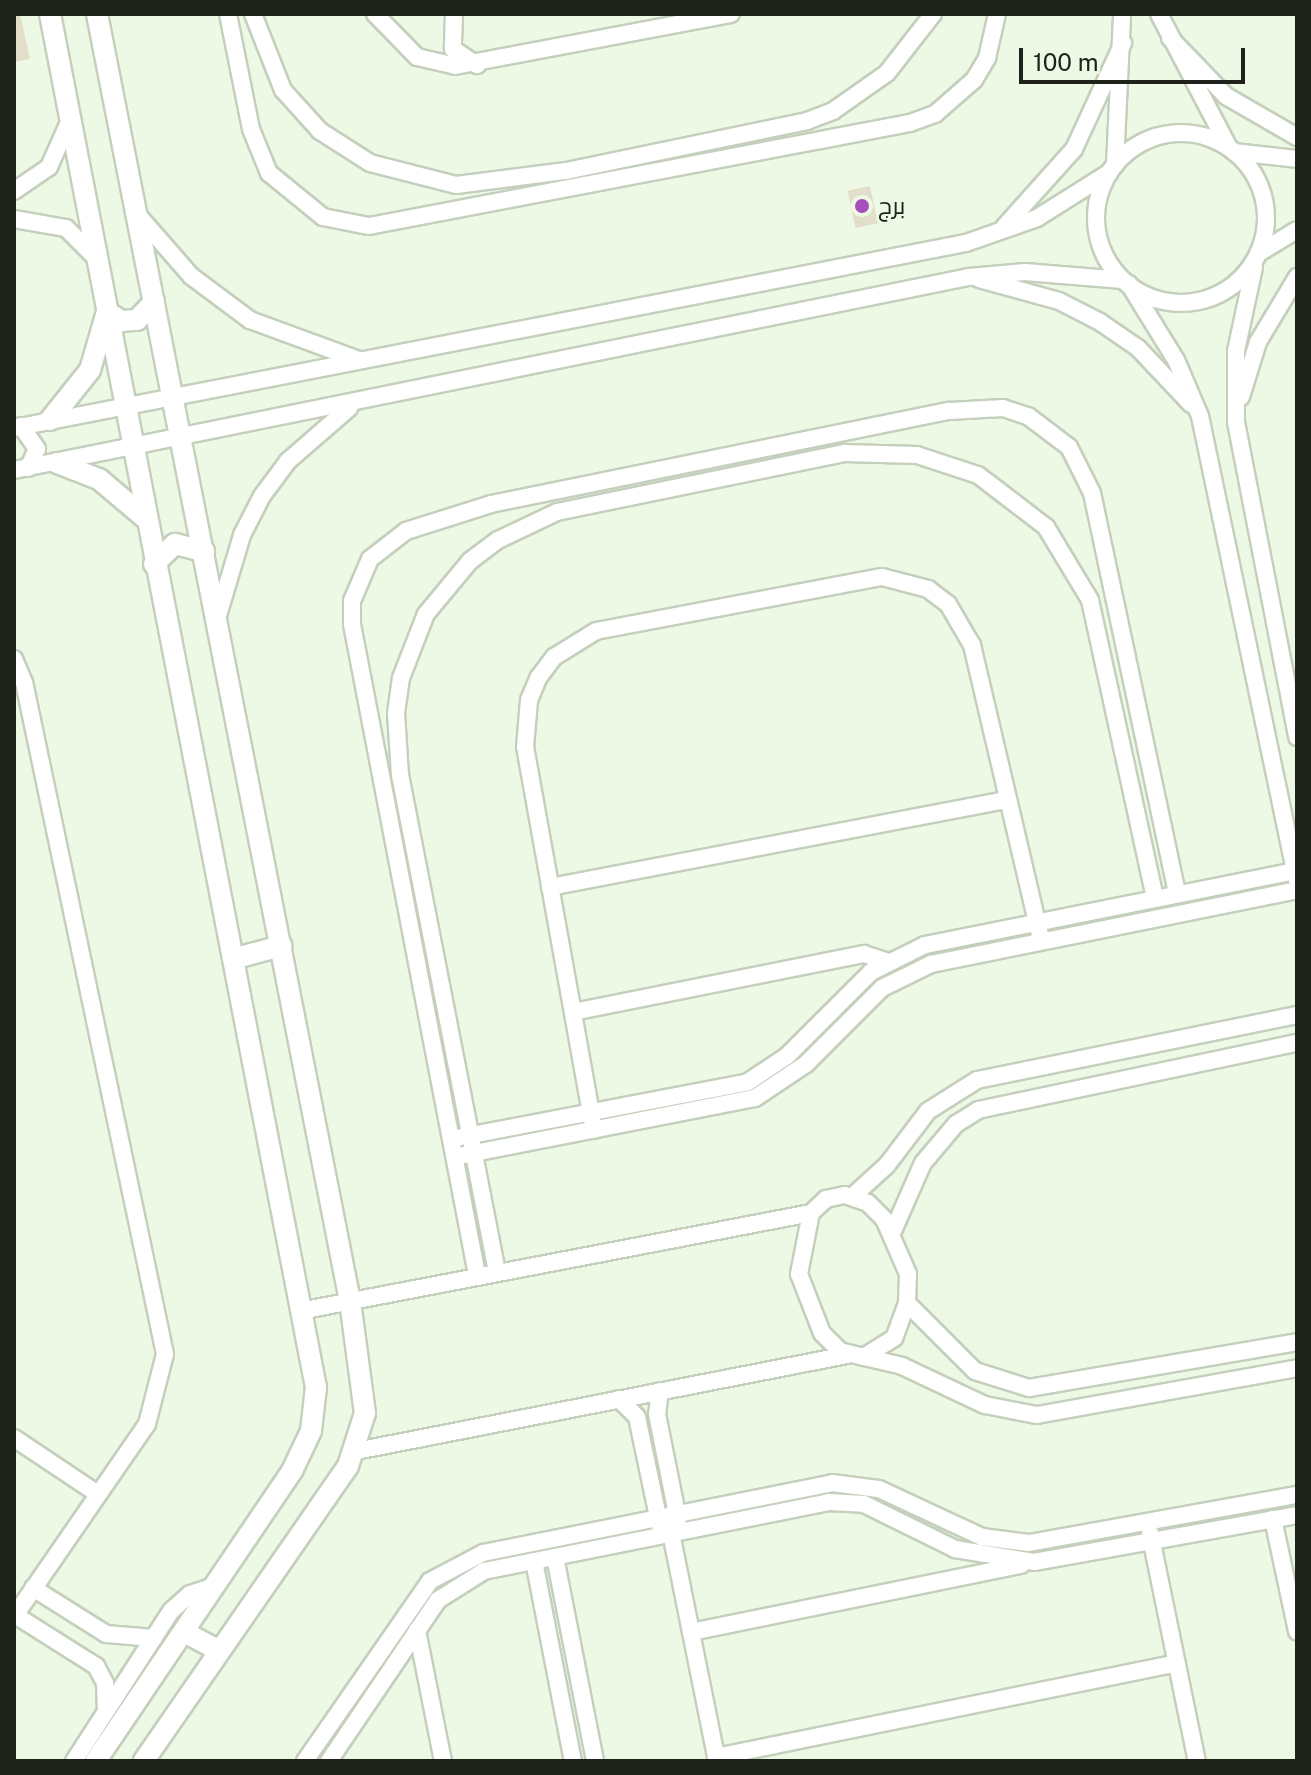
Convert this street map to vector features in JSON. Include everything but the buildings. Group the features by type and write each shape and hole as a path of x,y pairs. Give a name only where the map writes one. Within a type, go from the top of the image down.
{"street":[{"path":"50,14 131,450 305,1310 316,1387 311,1431 292,1471 96,1761"},
{"path":"97,14 350,1301 365,1404 356,1451 144,1761"},
{"path":"228,14 251,129 269,173 302,206 345,224 412,221 730,159 935,114 974,80 991,46 997,14"},
{"path":"253,14 269,64 299,110 344,149 398,174 456,185 488,183 726,140 833,111 887,73 933,14"},
{"path":"375,14 417,57 477,65 731,14"},
{"path":"454,14 453,49 477,65"},
{"path":"454,1157 748,1082 787,1056 886,961 925,945 1155,898 1296,874 1200,416 1176,360 1103,252 1097,227 1098,202 1112,168 1123,43 1122,14"},
{"path":"1159,14 1232,150 1265,200 1257,257 1236,351 1236,422 1297,737"},
{"path":"1170,38 1226,96 1297,137"},
{"path":"995,235 1074,149 1123,43"},
{"path":"14,191 49,167 69,122"},
{"path":"21,469 37,449 18,427 365,362 995,235 1037,218 1112,168 1130,151 1169,134 1210,138 1232,150 1297,159"},
{"path":"726,140 730,159"},
{"path":"137,214 191,276 250,320 365,362"},
{"path":"14,219 66,228 84,240 95,258"},
{"path":"21,469 131,450 969,277 1025,272 1126,282 1159,300 1203,300 1233,285 1257,257 1297,230"},
{"path":"969,277 1059,301 1100,322 1138,348 1200,416"},
{"path":"1236,422 1258,342 1297,277"},
{"path":"107,312 121,321 137,320 154,302"},
{"path":"50,420 90,370 107,312"},
{"path":"217,621 242,535 262,496 319,430 355,404"},
{"path":"477,1275 359,674 352,601 370,559 386,543 433,520 522,497 950,411 1003,408 1028,416 1051,429 1083,468 1177,894"},
{"path":"497,1272 400,775 396,713 411,646 440,595 470,561 528,523 703,481 845,453 905,454 952,464 1003,489 1046,527 1079,573 1095,622 1155,898"},
{"path":"698,462 703,481"},
{"path":"57,463 99,479 145,518"},
{"path":"522,497 528,523"},
{"path":"154,564 175,544 204,551"},
{"path":"592,1121 525,747 529,700 554,657 574,642 667,616 882,577 928,589 955,613 972,645 1041,939"},
{"path":"1095,622 1118,618"},
{"path":"14,659 24,682 165,1340 153,1411 14,1616 89,1660 105,1683 106,1711"},
{"path":"550,887 1008,800"},
{"path":"450,1139 755,1098 791,1077 858,1007 904,975 958,955 1297,890"},
{"path":"236,958 281,946"},
{"path":"573,1012 864,954 886,961"},
{"path":"1297,1015 1162,1041 961,1087 928,1111 887,1165 853,1196 826,1199 811,1213 799,1258 802,1290 822,1333 856,1356 902,1366 998,1409 1063,1413 1297,1368"},
{"path":"1162,1041 1167,1069"},
{"path":"893,1231 923,1163 956,1124 978,1110 1297,1043"},
{"path":"356,1451 856,1356 894,1338 907,1303 905,1259 893,1231 853,1196"},
{"path":"305,1310 811,1213"},
{"path":"907,1303 975,1371 1001,1383 1058,1387 1297,1342"},
{"path":"1058,1387 1063,1413"},
{"path":"660,1391 657,1414 678,1514 671,1533"},
{"path":"619,1399 637,1417 657,1518 671,1533 717,1759 1177,1663"},
{"path":"14,1438 98,1494"},
{"path":"305,1761 430,1581 464,1559 657,1518 848,1483 879,1489 959,1530 1005,1542 1052,1541 1297,1495"},
{"path":"329,1761 417,1630 448,1590 471,1576 671,1533 846,1501 955,1549 1034,1562"},
{"path":"691,1632 1034,1562 1273,1519 1296,1518"},
{"path":"1273,1519 1297,1631"},
{"path":"1148,1523 1197,1761"},
{"path":"555,1557 595,1761"},
{"path":"464,1559 471,1576"},
{"path":"534,1561 573,1761"},
{"path":"74,1761 183,1599 215,1586"},
{"path":"33,1588 106,1634 154,1638"},
{"path":"417,1630 443,1761"},
{"path":"184,1632 219,1651"},
{"path":"89,1660 106,1634"},
{"path":"337,1714 354,1724"},
{"path":"322,1735 340,1746"}],"place":[{"name":"برج","path":"862,206"}]}
